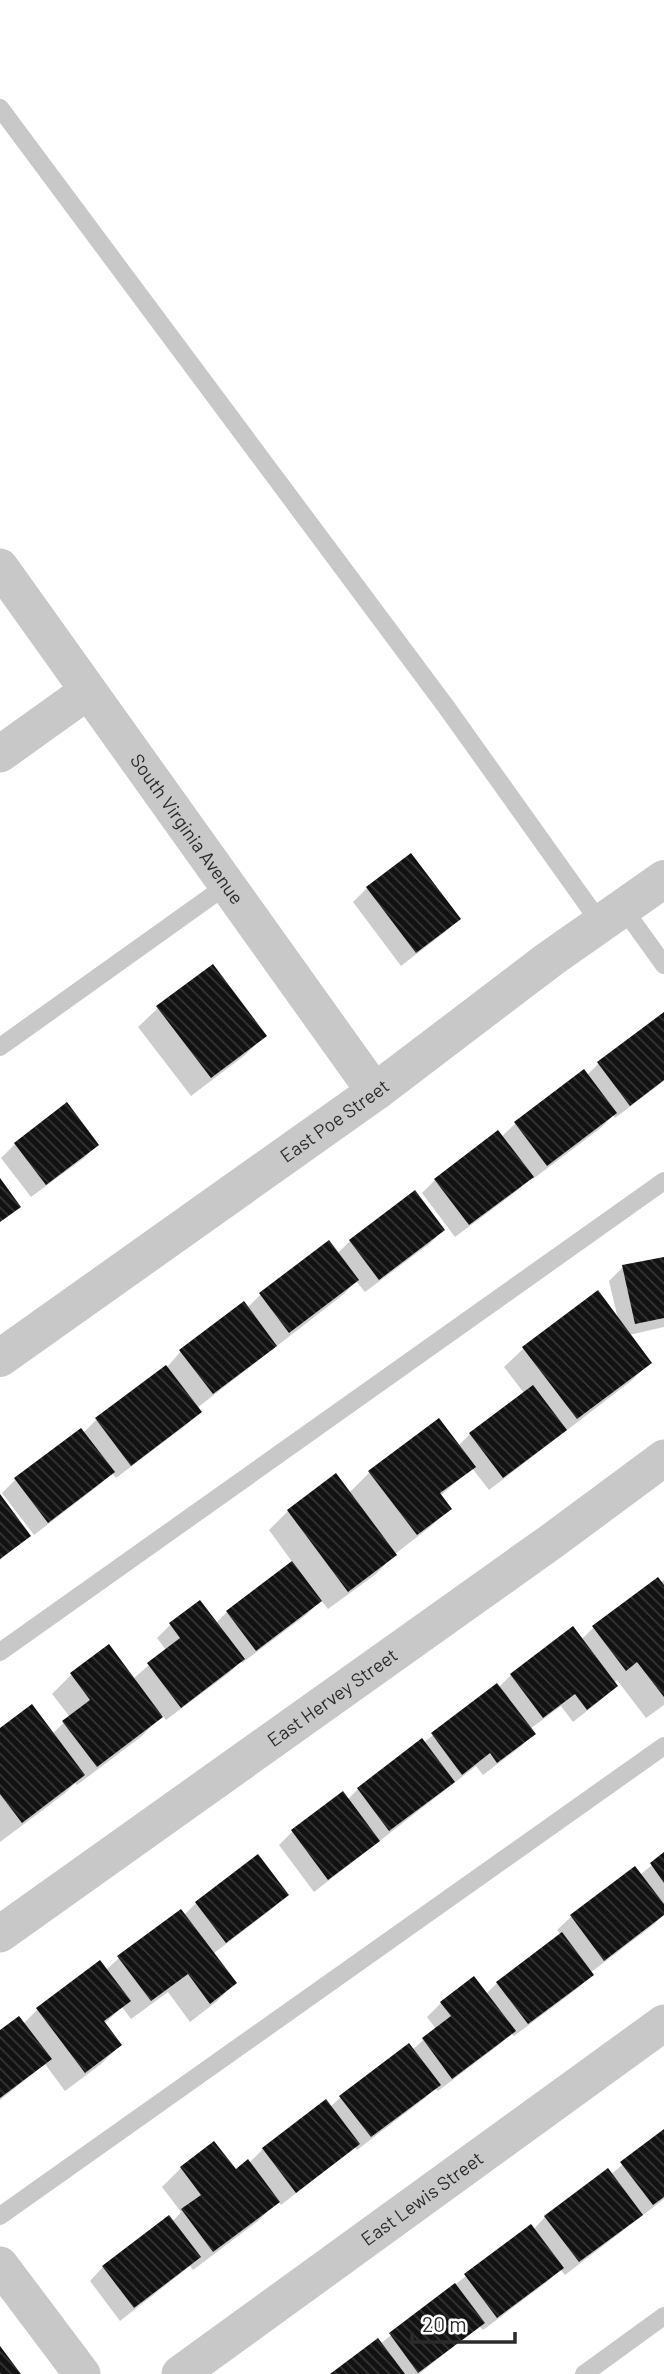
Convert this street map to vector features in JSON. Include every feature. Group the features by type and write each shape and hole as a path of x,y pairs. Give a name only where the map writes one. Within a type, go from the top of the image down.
{"street":[{"name":"South Virginia Avenue","path":"0,567 374,1092"},
{"path":"0,754 88,691"},
{"name":"East Poe Street","path":"0,1359 374,1092 550,959 664,879"},
{"name":"East Hervey Street","path":"0,1934 664,1458"},
{"name":"East Lewis Street","path":"180,2374 664,2023"},
{"path":"0,2265 82,2374"}],"lane":[{"path":"0,108 447,708 612,916 664,965"},
{"path":"0,1048 227,885"},
{"path":"0,1651 664,1181"},
{"path":"0,2217 664,1746"},
{"path":"584,2374 664,2316"}],"building":[{"path":"411,853 461,919 416,953 366,887"},
{"path":"213,964 267,1036 211,1078 156,1006"},
{"path":"664,1012 664,1080 630,1106 597,1062"},
{"path":"584,1069 617,1113 547,1166 514,1122"},
{"path":"67,1102 99,1145 46,1185 14,1143"},
{"path":"498,1130 534,1177 469,1225 434,1179"},
{"path":"0,1178 21,1207 0,1222"},
{"path":"415,1190 445,1230 379,1280 349,1240"},
{"path":"329,1240 359,1280 289,1333 259,1293"},
{"path":"664,1257 664,1318 635,1324 622,1265"},
{"path":"598,1290 652,1363 577,1419 522,1347"},
{"path":"244,1301 277,1346 213,1394 179,1350"},
{"path":"166,1365 202,1412 131,1466 95,1418"},
{"path":"533,1385 567,1430 503,1478 469,1433"},
{"path":"439,1418 476,1467 440,1493 452,1509 417,1535 368,1471"},
{"path":"81,1428 115,1472 48,1523 14,1478"},
{"path":"336,1473 397,1555 348,1592 287,1510"},
{"path":"0,1494 31,1536 0,1559"},
{"path":"292,1561 322,1601 256,1651 226,1611"},
{"path":"658,1577 664,1585 664,1697 637,1662 626,1671 592,1626"},
{"path":"200,1600 245,1659 181,1708 147,1663 180,1638 169,1623"},
{"path":"573,1626 618,1686 587,1710 575,1694 543,1718 510,1674"},
{"path":"109,1644 163,1717 97,1767 62,1721 90,1700 70,1673"},
{"path":"497,1683 536,1734 497,1763 490,1753 462,1775 431,1733"},
{"path":"32,1704 85,1775 22,1823 0,1794 0,1728"},
{"path":"422,1738 455,1782 389,1831 357,1788"},
{"path":"343,1791 380,1841 328,1880 291,1830"},
{"path":"664,1852 664,1883 650,1863"},
{"path":"258,1854 289,1895 226,1943 195,1902"},
{"path":"635,1866 664,1904 664,1915 604,1961 570,1915"},
{"path":"181,1909 237,1983 210,2004 188,1974 151,2001 117,1956"},
{"path":"562,1932 594,1975 528,2024 496,1982"},
{"path":"100,1960 131,2001 104,2021 122,2045 85,2073 36,2008"},
{"path":"474,1976 516,2031 452,2079 422,2038 451,2016 440,2002"},
{"path":"19,2016 52,2059 0,2098 0,2030"},
{"path":"409,2043 441,2085 371,2137 339,2096"},
{"path":"326,2099 360,2144 296,2193 262,2148"},
{"path":"664,2129 664,2197 653,2205 620,2162"},
{"path":"214,2141 236,2169 248,2159 280,2202 213,2252 181,2209 201,2195 180,2167"},
{"path":"608,2168 643,2215 579,2262 544,2216"},
{"path":"169,2215 201,2257 134,2308 102,2266"},
{"path":"531,2224 564,2268 497,2318 464,2274"},
{"path":"455,2283 485,2323 418,2373 389,2333"},
{"path":"378,2338 405,2374 330,2374"},
{"path":"0,2346 21,2374 0,2374"}]}
